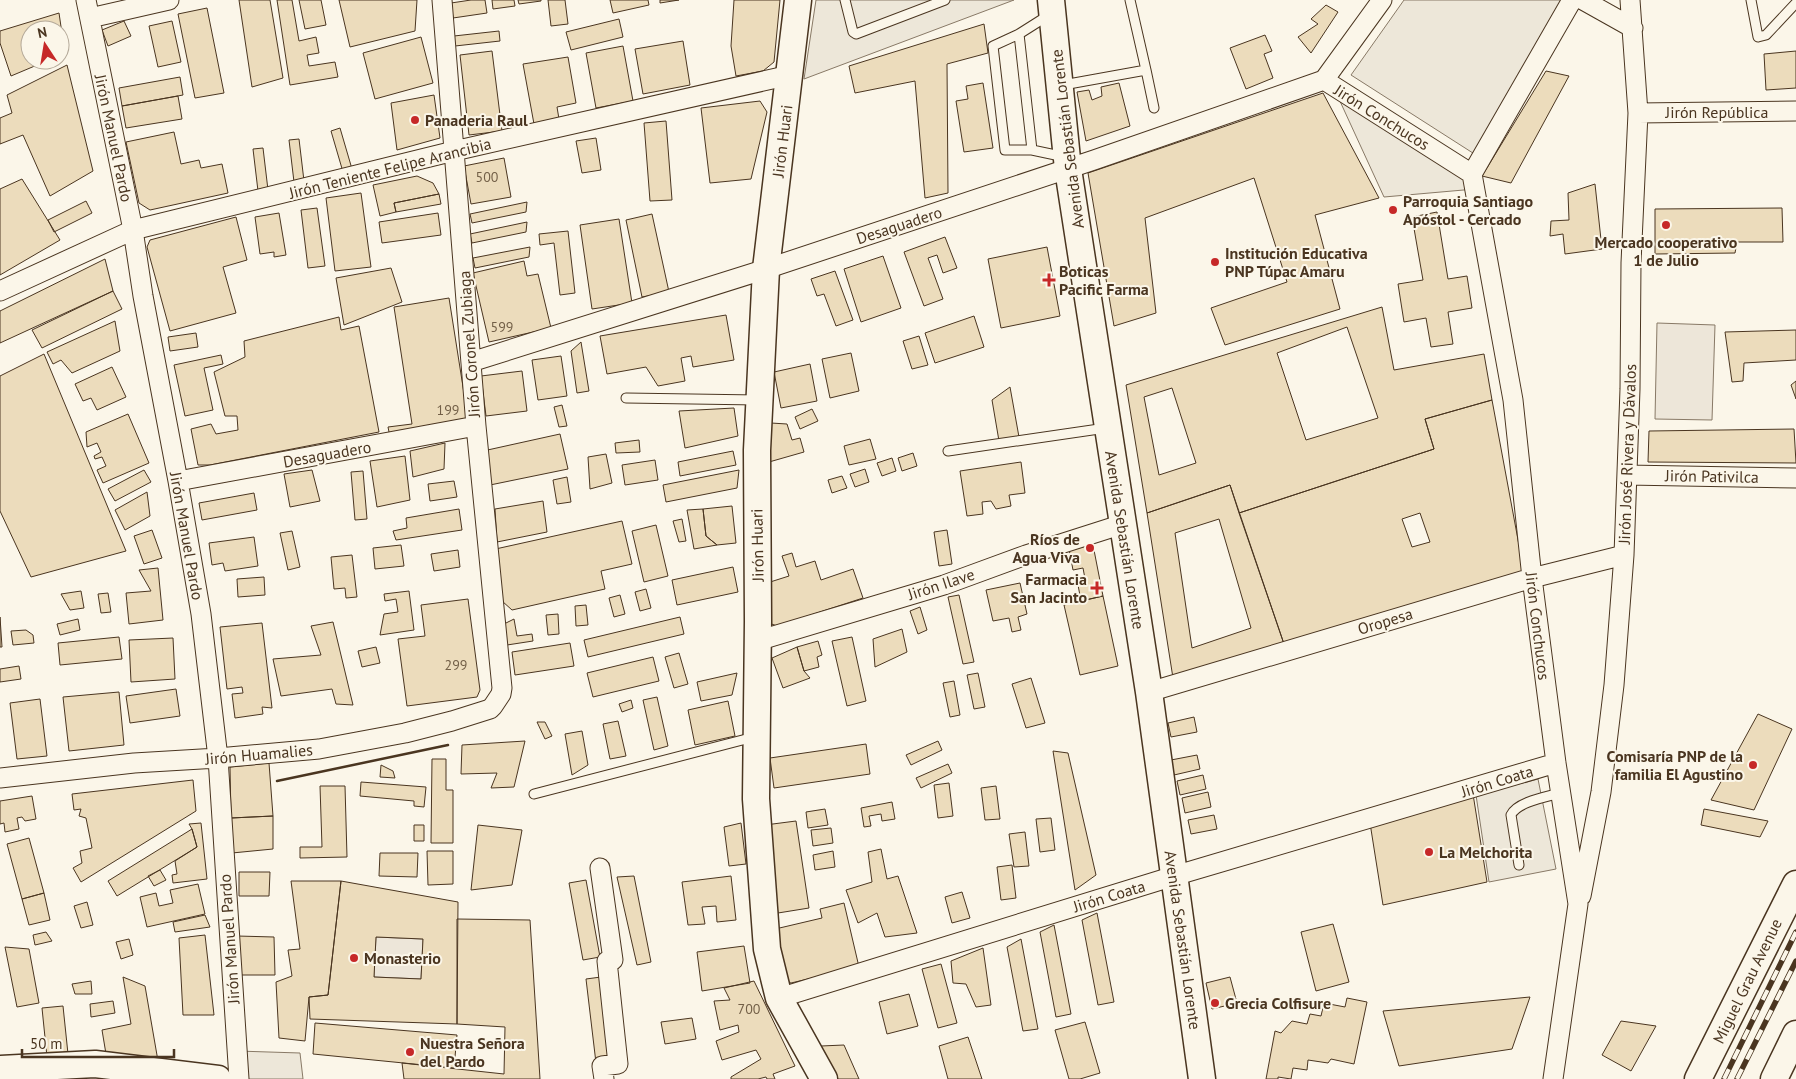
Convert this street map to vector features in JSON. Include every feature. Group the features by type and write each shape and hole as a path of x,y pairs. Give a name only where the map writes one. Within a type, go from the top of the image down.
{"main road":[{"name":"Jirón Huari","path":"798,0 766,269 759,400 757,450 758,640 756,799 767,949 779,998 824,1079"},
{"name":"Avenida Sebastián Lorente","path":"1052,6 1068,163 1148,692 1201,1079"},
{"name":"Miguel Grau Avenue","path":"1702,1078 1796,884"},
{"path":"1774,1079 1796,1034"},
{"path":"0,1069 94,1064 218,1079"}],"street":[{"path":"88,9 169,0"},
{"name":"Jirón Coronel Zubiaga","path":"442,0 476,426 502,688"},
{"name":"Jirón Conchucos","path":"1382,0 1324,80 1472,174 1513,400 1532,578 1560,793 1578,904 1553,1079"},
{"path":"1472,174 1572,0"},
{"path":"1583,0 1633,28"},
{"name":"Jirón José Rivera y Dávalos","path":"1578,904 1601,792 1614,685 1624,555 1631,263 1638,113 1630,0"},
{"name":"Jirón Manuel Pardo","path":"88,9 132,230 201,614 218,758 239,1079"},
{"name":"Jirón Teniente Felipe Arancibia","path":"0,291 132,230 454,151 790,75"},
{"name":"Desaguadero","path":"471,362 766,269 1068,163 1324,80"},
{"name":"Jirón República","path":"1638,113 1796,111"},
{"name":"Desaguadero","path":"178,481 476,426"},
{"name":"Jirón Pativilca","path":"1627,475 1796,478"},
{"name":"Jirón Ilave","path":"758,640 944,585 1026,555 1123,524"},
{"name":"Oropesa","path":"1148,692 1532,578 1624,555"},
{"name":"Jirón Huamalies","path":"0,778 134,763 319,749 405,734 490,708 501,694 502,688"},
{"name":"Jirón Coata","path":"779,998 1174,876 1556,763"},
{"path":"600,868 613,960 608,961 618,1064 602,1066 604,1079"}],"lane":[{"path":"845,0 853,32 856,34 945,0"},
{"path":"1130,0 1154,108"},
{"path":"1751,0 1758,37 1766,35 1796,4"},
{"path":"1052,6 1018,34 993,46 1005,150 1032,150 1068,163"},
{"path":"1018,34 1032,150"},
{"path":"1060,86 1146,70"},
{"path":"626,398 759,400"},
{"path":"948,451 1108,428"},
{"path":"534,794 756,736"},
{"path":"1519,865 1511,815 1513,810 1519,806 1560,793"}],"shaded area":[{"path":"816,0 1014,0 804,79"},
{"path":"1404,0 1564,0 1476,155 1351,75"},
{"path":"1333,86 1472,174 1475,189 1384,197"},
{"path":"1657,323 1715,325 1712,420 1655,419"},
{"path":"1538,779 1556,869 1489,882 1476,795"},
{"path":"376,937 423,939 421,979 374,977"},
{"path":"237,1051 300,1053 303,1079 239,1079"}],"building":[{"path":"239,0 270,0 283,78 252,87"},
{"path":"277,0 292,0 299,41 316,37 319,53 307,55 309,66 335,62 338,77 290,85"},
{"path":"299,0 321,0 326,25 305,29"},
{"path":"339,0 417,0 415,31 350,47"},
{"path":"485,0 487,13 453,18 451,3"},
{"path":"492,0 514,0 515,6 493,9"},
{"path":"518,0 541,0 541,1 519,4"},
{"path":"548,0 565,0 568,24 551,26"},
{"path":"610,0 648,0 649,5 613,13"},
{"path":"660,0 679,0 660,3"},
{"path":"734,0 780,0 774,62 763,71 736,76 731,46"},
{"path":"1326,5 1338,12 1311,53 1298,37 1318,24 1311,19"},
{"path":"207,8 224,93 195,98 178,14"},
{"path":"59,13 60,20 36,20"},
{"path":"619,19 623,37 571,50 566,32"},
{"path":"124,21 131,36 108,46 102,30"},
{"path":"172,21 181,62 158,67 149,26"},
{"path":"984,24 988,53 947,64 948,193 925,198 915,81 855,93 849,66"},
{"path":"20,25 20,70 25,70 11,76 0,43 0,31"},
{"path":"499,31 500,41 455,46 454,36"},
{"path":"1265,35 1272,51 1264,54 1273,78 1246,89 1230,48"},
{"path":"421,37 433,83 375,99 363,53"},
{"path":"683,41 690,85 643,94 635,49"},
{"path":"623,46 633,101 596,108 586,53"},
{"path":"492,51 502,131 469,135 460,55"},
{"path":"1796,51 1796,88 1766,90 1764,54"},
{"path":"568,57 576,103 557,107 559,119 534,124 523,64"},
{"path":"57,70 68,70 93,171 50,196 23,135 0,144 0,118 12,113 7,95"},
{"path":"1546,71 1569,76 1511,183 1482,176"},
{"path":"180,77 183,95 122,106 119,88"},
{"path":"983,83 993,148 964,152 956,101 968,99 966,86"},
{"path":"1119,83 1130,126 1086,141 1077,92 1089,90 1092,100 1102,96 1101,87"},
{"name":"Institución Educativa PNP Túpac Amaru","path":"1323,93 1379,198 1315,215 1340,309 1225,345 1211,308 1287,282 1254,178 1145,218 1156,313 1114,326 1088,173"},
{"name":"Panaderia Raul","path":"434,95 440,138 397,150 391,103"},
{"path":"178,96 182,119 126,128 122,106"},
{"path":"760,101 767,112 751,179 710,183 701,108"},
{"path":"666,121 672,200 650,201 644,123"},
{"path":"340,128 352,169 343,172 331,131"},
{"path":"174,132 181,164 199,160 201,168 222,164 228,193 150,210 139,203 126,142"},
{"path":"596,138 601,170 582,173 576,141"},
{"path":"299,139 304,181 294,182 289,140"},
{"path":"263,148 268,190 258,191 253,149"},
{"path":"504,158 511,197 471,204 464,166"},
{"path":"417,176 433,183 439,194 394,203 396,212 380,216 373,185"},
{"path":"22,179 60,240 0,275 0,189"},
{"path":"1595,184 1602,249 1565,254 1563,234 1550,236 1551,221 1569,220 1568,193"},
{"path":"361,193 371,267 335,271 326,198"},
{"path":"439,194 441,204 396,212 394,203"},
{"path":"86,201 92,213 54,232 48,220"},
{"path":"527,202 526,212 472,223 470,214"},
{"path":"317,208 325,266 308,268 301,210"},
{"path":"1782,208 1783,242 1737,242 1735,253 1655,254 1655,209"},
{"path":"1437,212 1448,279 1467,276 1472,308 1448,312 1453,344 1431,347 1426,318 1404,322 1398,284 1423,280 1412,217"},
{"path":"279,213 286,255 274,257 274,252 260,254 255,217"},
{"path":"438,213 441,235 382,243 379,222"},
{"path":"652,214 669,292 642,297 626,220"},
{"path":"236,217 247,260 223,267 236,313 170,331 147,247 150,240"},
{"path":"619,219 632,303 592,309 580,225"},
{"path":"527,222 526,232 472,243 470,234"},
{"path":"568,231 575,293 560,295 554,243 540,245 539,234"},
{"path":"945,237 957,268 943,273 937,255 928,258 943,299 924,306 904,252"},
{"path":"530,247 529,257 475,268 473,258"},
{"path":"1047,247 1060,316 1001,328 988,259"},
{"path":"883,256 901,308 861,322 844,269"},
{"path":"105,259 113,291 0,343 0,311"},
{"path":"524,261 527,276 538,274 551,328 489,342 473,273"},
{"path":"391,268 402,302 344,325 336,278"},
{"path":"835,271 853,320 836,326 824,294 817,296 811,279"},
{"path":"113,291 122,309 42,348 32,330"},
{"path":"449,298 469,425 390,437 388,427 412,424 394,307"},
{"path":"1382,307 1394,370 1484,354 1492,400 1425,419 1434,449 1239,513 1230,485 1147,513 1126,385","holes":["1347,327 1378,418 1306,440 1277,353","1172,388 1196,463 1159,475 1144,397"]},
{"path":"726,315 734,360 693,367 691,356 681,358 685,381 658,386 646,367 607,374 600,336"},
{"path":"974,316 984,347 935,363 925,333"},
{"path":"339,317 341,330 359,326 379,432 210,465 198,465 191,429 211,424 216,434 238,430 237,416 225,416 214,372 245,357 244,341"},
{"path":"115,321 120,351 72,373 61,360 53,364 47,352"},
{"path":"1796,330 1796,360 1744,363 1743,381 1732,382 1725,332"},
{"path":"196,333 198,347 170,351 168,337"},
{"path":"919,336 928,365 912,369 903,341"},
{"path":"581,342 589,391 577,393 571,351"},
{"path":"851,353 859,391 830,398 822,359"},
{"path":"44,354 126,551 31,577 0,511 0,376"},
{"path":"221,355 223,364 204,368 213,410 185,416 174,365"},
{"path":"561,356 567,396 538,400 532,360"},
{"path":"810,364 817,401 781,408 774,372"},
{"path":"112,367 126,397 97,410 91,398 83,401 75,384"},
{"path":"522,371 527,411 486,416 481,376"},
{"path":"1796,381 1796,399 1791,385"},
{"path":"1010,387 1019,437 999,441 992,400"},
{"path":"1492,400 1524,572 1284,644 1239,513 1434,449 1425,419","holes":["1420,513 1430,542 1412,547 1402,519"]},
{"path":"562,405 567,426 559,427 554,407"},
{"path":"734,408 738,436 685,448 679,411"},
{"path":"812,409 818,421 800,429 795,417"},
{"path":"128,414 149,463 103,483 97,470 106,466 102,457 95,459 94,456 101,452 97,443 87,447 86,432"},
{"path":"771,423 787,424 792,440 800,438 804,452 769,462"},
{"path":"1794,429 1796,463 1648,462 1649,431"},
{"path":"560,434 568,469 490,485 483,451"},
{"path":"870,439 876,459 849,465 844,446"},
{"path":"639,440 640,452 616,453 615,443"},
{"path":"445,443 444,469 413,477 410,451"},
{"path":"733,451 736,465 680,476 678,462"},
{"path":"913,453 917,466 902,471 898,458"},
{"path":"606,454 612,483 590,489 588,457"},
{"path":"405,456 410,500 377,507 370,461"},
{"path":"892,458 896,471 882,476 877,463"},
{"path":"655,460 658,480 625,485 622,465"},
{"path":"1021,462 1025,493 1009,495 1011,506 996,509 991,501 982,502 983,514 967,516 960,471"},
{"path":"865,469 869,482 855,487 850,474"},
{"path":"144,470 151,482 115,501 108,489"},
{"path":"312,470 320,501 290,507 284,474"},
{"path":"739,470 737,488 666,502 663,485"},
{"path":"363,471 367,519 355,520 351,472"},
{"path":"842,476 847,488 832,493 828,480"},
{"path":"567,477 571,502 557,504 553,480"},
{"path":"454,481 457,497 430,501 428,484"},
{"path":"1230,485 1284,644 1173,678 1147,513","holes":["1219,519 1251,628 1192,648 1175,533"]},
{"path":"147,492 150,516 125,530 115,510"},
{"path":"254,493 257,510 202,520 199,503"},
{"path":"543,501 547,532 497,542 495,509"},
{"path":"732,506 736,543 717,545 706,536 703,509"},
{"path":"459,509 462,530 396,540 393,531 407,528 406,518"},
{"path":"703,509 706,536 717,545 694,549 687,510"},
{"path":"682,519 686,541 679,542 673,521"},
{"path":"622,521 632,564 601,571 605,589 512,610 502,601 491,550"},
{"path":"656,525 668,576 644,582 632,531"},
{"path":"152,530 162,558 144,564 134,536"},
{"path":"947,530 952,564 939,566 934,532"},
{"path":"292,531 300,567 288,570 280,533"},
{"path":"254,537 258,566 225,571 223,563 212,565 209,543"},
{"path":"401,545 404,566 375,569 373,548"},
{"path":"1093,545 1103,596 1081,601 1078,585 1086,584 1083,568 1073,570 1069,549"},
{"path":"458,550 460,567 434,571 431,554"},
{"path":"792,553 796,567 815,561 821,580 853,569 863,598 777,626 769,623 767,583 789,576 782,556"},
{"path":"352,555 357,597 346,598 345,588 334,589 331,557"},
{"path":"733,567 738,592 677,605 672,580"},
{"path":"158,568 163,620 129,624 126,593 151,591 139,570"},
{"path":"264,577 265,595 238,597 237,579"},
{"path":"1020,583 1027,614 1018,617 1021,630 1012,632 1009,618 993,621 986,590"},
{"path":"646,589 651,608 640,611 635,592"},
{"path":"81,591 84,608 70,610 61,594"},
{"path":"409,591 414,630 380,635 384,614 398,612 396,599 385,601 384,594"},
{"path":"108,593 111,612 101,613 98,594"},
{"path":"620,595 625,614 614,617 609,598"},
{"path":"959,595 974,662 963,664 948,597"},
{"path":"1103,596 1118,666 1080,675 1064,605"},
{"path":"468,599 480,690 477,697 407,706 398,639 425,636 421,605"},
{"path":"586,605 588,625 576,626 575,606"},
{"path":"920,607 927,630 918,634 910,611"},
{"path":"558,614 559,634 548,635 546,615"},
{"path":"0,617 2,647 0,647"},
{"path":"680,617 684,634 588,657 584,640"},
{"path":"78,619 80,630 60,635 57,624"},
{"path":"514,619 517,636 532,634 533,641 507,645 504,624"},
{"path":"333,622 353,705 336,704 332,689 281,696 273,659 321,655 311,626"},
{"path":"262,623 272,708 262,707 263,714 235,718 232,694 243,693 242,687 227,689 220,627"},
{"path":"902,629 907,652 875,667 873,639"},
{"path":"26,630 33,635 34,643 13,645 11,631"},
{"path":"119,637 122,659 60,665 58,643"},
{"path":"852,637 866,701 847,706 832,641"},
{"path":"173,638 175,679 131,682 129,640"},
{"path":"818,641 822,655 817,657 819,667 804,671 797,647"},
{"path":"570,643 574,666 515,675 512,652"},
{"path":"376,647 380,663 362,667 358,651"},
{"path":"797,647 804,671 810,678 783,688 772,658"},
{"path":"679,653 688,684 674,688 665,657"},
{"path":"653,657 659,681 593,697 587,673"},
{"path":"19,666 21,679 0,682 0,669"},
{"path":"737,673 732,695 701,701 697,682"},
{"path":"978,673 985,707 974,709 967,675"},
{"path":"1031,678 1045,723 1026,728 1012,684"},
{"path":"954,681 960,715 950,717 943,683"},
{"path":"176,689 180,716 130,723 126,696"},
{"path":"119,692 124,745 69,751 63,697"},
{"path":"657,697 668,746 654,750 643,700"},
{"path":"40,699 47,756 17,759 10,703"},
{"path":"631,700 633,708 622,712 619,704"},
{"path":"728,701 735,736 695,745 688,710"},
{"name":"Comisaría PNP de la familia El Agustino","path":"1758,714 1792,729 1754,810 1711,800"},
{"path":"1194,717 1197,732 1171,737 1168,723"},
{"path":"618,721 626,756 610,759 603,724"},
{"path":"537,722 545,722 552,736 545,739"},
{"path":"582,731 588,765 572,775 565,734"},
{"path":"525,741 514,787 491,788 497,773 461,774 462,745"},
{"path":"938,741 942,750 911,765 906,755"},
{"path":"866,744 870,774 774,788 770,758"},
{"path":"1053,751 1068,753 1096,875 1075,890"},
{"path":"1197,755 1200,769 1174,775 1171,760"},
{"path":"432,759 446,759 446,790 453,790 453,843 431,843"},
{"path":"269,763 273,816 231,818 230,767"},
{"path":"948,764 952,773 921,788 916,778"},
{"path":"381,765 393,771 395,778 380,777"},
{"path":"1203,775 1206,789 1180,795 1177,781"},
{"path":"193,780 196,811 81,882 73,868 82,863 80,851 92,848 86,818 79,816 81,809 74,810 72,794"},
{"path":"361,782 426,787 424,807 414,806 414,801 360,796"},
{"path":"949,783 953,816 938,818 934,785"},
{"path":"320,786 345,786 347,857 300,858 300,847 322,847"},
{"path":"996,786 1000,819 985,820 981,788"},
{"path":"1208,792 1211,807 1185,813 1182,798"},
{"name":"La Melchorita","path":"1473,794 1487,882 1383,905 1370,823"},
{"path":"32,796 36,819 25,821 22,817 17,818 19,829 5,832 4,823 0,824 0,801"},
{"path":"892,802 895,819 882,821 881,814 869,816 871,826 864,827 861,808"},
{"path":"825,809 828,825 808,828 806,812"},
{"path":"1704,809 1768,821 1760,837 1701,825"},
{"path":"1214,815 1217,829 1191,834 1188,820"},
{"path":"273,816 273,849 232,853 231,818"},
{"path":"1051,818 1055,850 1040,852 1036,819"},
{"path":"796,821 809,908 778,913 765,825"},
{"path":"201,823 207,879 173,883 172,875 177,874 175,861 197,847 189,824"},
{"path":"741,823 746,864 729,866 724,827"},
{"path":"414,825 424,825 424,841 414,841"},
{"path":"478,825 522,830 512,885 471,890"},
{"path":"831,828 833,843 813,846 811,830"},
{"path":"192,829 197,847 117,896 108,881"},
{"path":"1025,832 1029,866 1014,867 1009,834"},
{"path":"29,838 44,893 22,899 7,844"},
{"path":"881,849 887,879 898,876 917,933 885,937 877,913 858,923 846,890 872,882 868,852"},
{"path":"427,851 453,851 453,884 428,885"},
{"path":"833,851 835,867 815,870 813,855"},
{"path":"380,853 418,853 417,877 379,876"},
{"path":"1012,865 1016,898 1001,900 997,867"},
{"path":"160,870 166,880 154,886 148,876"},
{"path":"239,872 270,872 269,896 239,896"},
{"path":"634,876 651,962 637,965 617,877"},
{"path":"731,876 736,920 717,922 716,906 702,907 705,924 688,925 682,882"},
{"path":"586,880 600,957 583,960 569,883"},
{"path":"291,881 341,881 328,995 309,997 305,1041 279,1038 276,982 292,976 288,950 300,949"},
{"name":"Monasterio","path":"341,881 458,902 457,1024 310,1019 309,997 328,995","holes":["376,937 423,939 421,979 374,977"]},
{"path":"198,884 205,914 147,927 140,897 156,893 159,906 173,903 170,890"},
{"path":"962,892 970,918 952,923 945,897"},
{"path":"44,893 50,920 29,925 22,899"},
{"path":"87,902 93,925 81,928 74,906"},
{"path":"844,903 859,967 791,983 783,981 771,930 822,918 820,909"},
{"path":"1097,913 1114,1002 1098,1005 1082,920"},
{"path":"205,915 210,927 175,932 173,922"},
{"path":"457,919 530,920 540,1079 404,1079 402,1063 504,1074 505,1027 457,1024"},
{"path":"1333,924 1349,982 1316,991 1301,932"},
{"path":"1054,925 1071,1014 1056,1017 1040,932"},
{"path":"46,932 52,941 35,945 33,935"},
{"path":"205,935 214,1015 183,1015 179,938"},
{"path":"237,936 274,937 275,975 238,975"},
{"path":"129,939 133,955 121,959 116,942"},
{"path":"1021,939 1038,1029 1023,1031 1007,947"},
{"path":"744,946 750,983 702,991 697,952"},
{"path":"5,947 29,949 39,1003 17,1007"},
{"path":"983,948 991,1005 976,1007 966,984 953,983 951,961"},
{"path":"941,964 957,1023 938,1028 922,969"},
{"path":"123,977 145,986 158,1061 106,1054 102,1030 131,1024"},
{"path":"601,977 611,1061 596,1063 586,979"},
{"path":"1230,977 1237,1003 1212,1009 1206,983"},
{"path":"91,981 92,994 75,994 72,984"},
{"path":"754,981 795,1066 773,1074 775,1079 767,1079 766,1077 758,1079 731,1079 731,1077 761,1059 756,1050 722,1060 716,1041 739,1032 738,1025 720,1030 714,1001 730,1000 724,988"},
{"path":"909,994 918,1026 887,1034 879,1002"},
{"path":"1530,997 1512,1049 1399,1066 1383,1011"},
{"path":"1347,998 1367,1002 1354,1064 1331,1059 1328,1063 1308,1060 1307,1070 1293,1068 1291,1079 1278,1077 1278,1079 1266,1079 1275,1031 1281,1033 1292,1021 1307,1024 1310,1014 1321,1016 1324,1003 1345,1007"},
{"path":"113,1001 115,1013 91,1017 90,1004"},
{"path":"63,1006 68,1054 47,1057 42,1008"},
{"path":"692,1018 696,1039 665,1044 661,1022"},
{"path":"1621,1021 1656,1026 1631,1071 1602,1055"},
{"path":"1085,1022 1100,1073 1080,1079 1069,1079 1055,1030"},
{"path":"315,1023 457,1035 454,1068 313,1054"},
{"path":"968,1037 982,1079 948,1079 939,1046"},
{"path":"844,1045 859,1079 835,1079 821,1046"}],"railway":[{"path":"1724,1079 1796,932"},
{"path":"1737,1079 1796,961"}],"wall":[{"path":"277,781 448,745"}],"place":[{"name":"Panaderia Raul","path":"415,120"},
{"name":"Parroquia Santiago Apóstol - Cercado","path":"1393,210"},
{"name":"Mercado cooperativo 1 de Julio","path":"1666,225"},
{"name":"Institución Educativa PNP Túpac Amaru","path":"1215,262"},
{"name":"Boticas Pacific Farma","path":"1049,280"},
{"name":"Ríos de Agua Viva","path":"1090,548"},
{"name":"Farmacia San Jacinto","path":"1097,588"},
{"name":"Comisaría PNP de la familia El Agustino","path":"1753,765"},
{"name":"La Melchorita","path":"1429,852"},
{"name":"Monasterio","path":"354,958"},
{"name":"Grecia Colfisure","path":"1215,1003"},
{"name":"Nuestra Señora del Pardo","path":"410,1052"}]}
